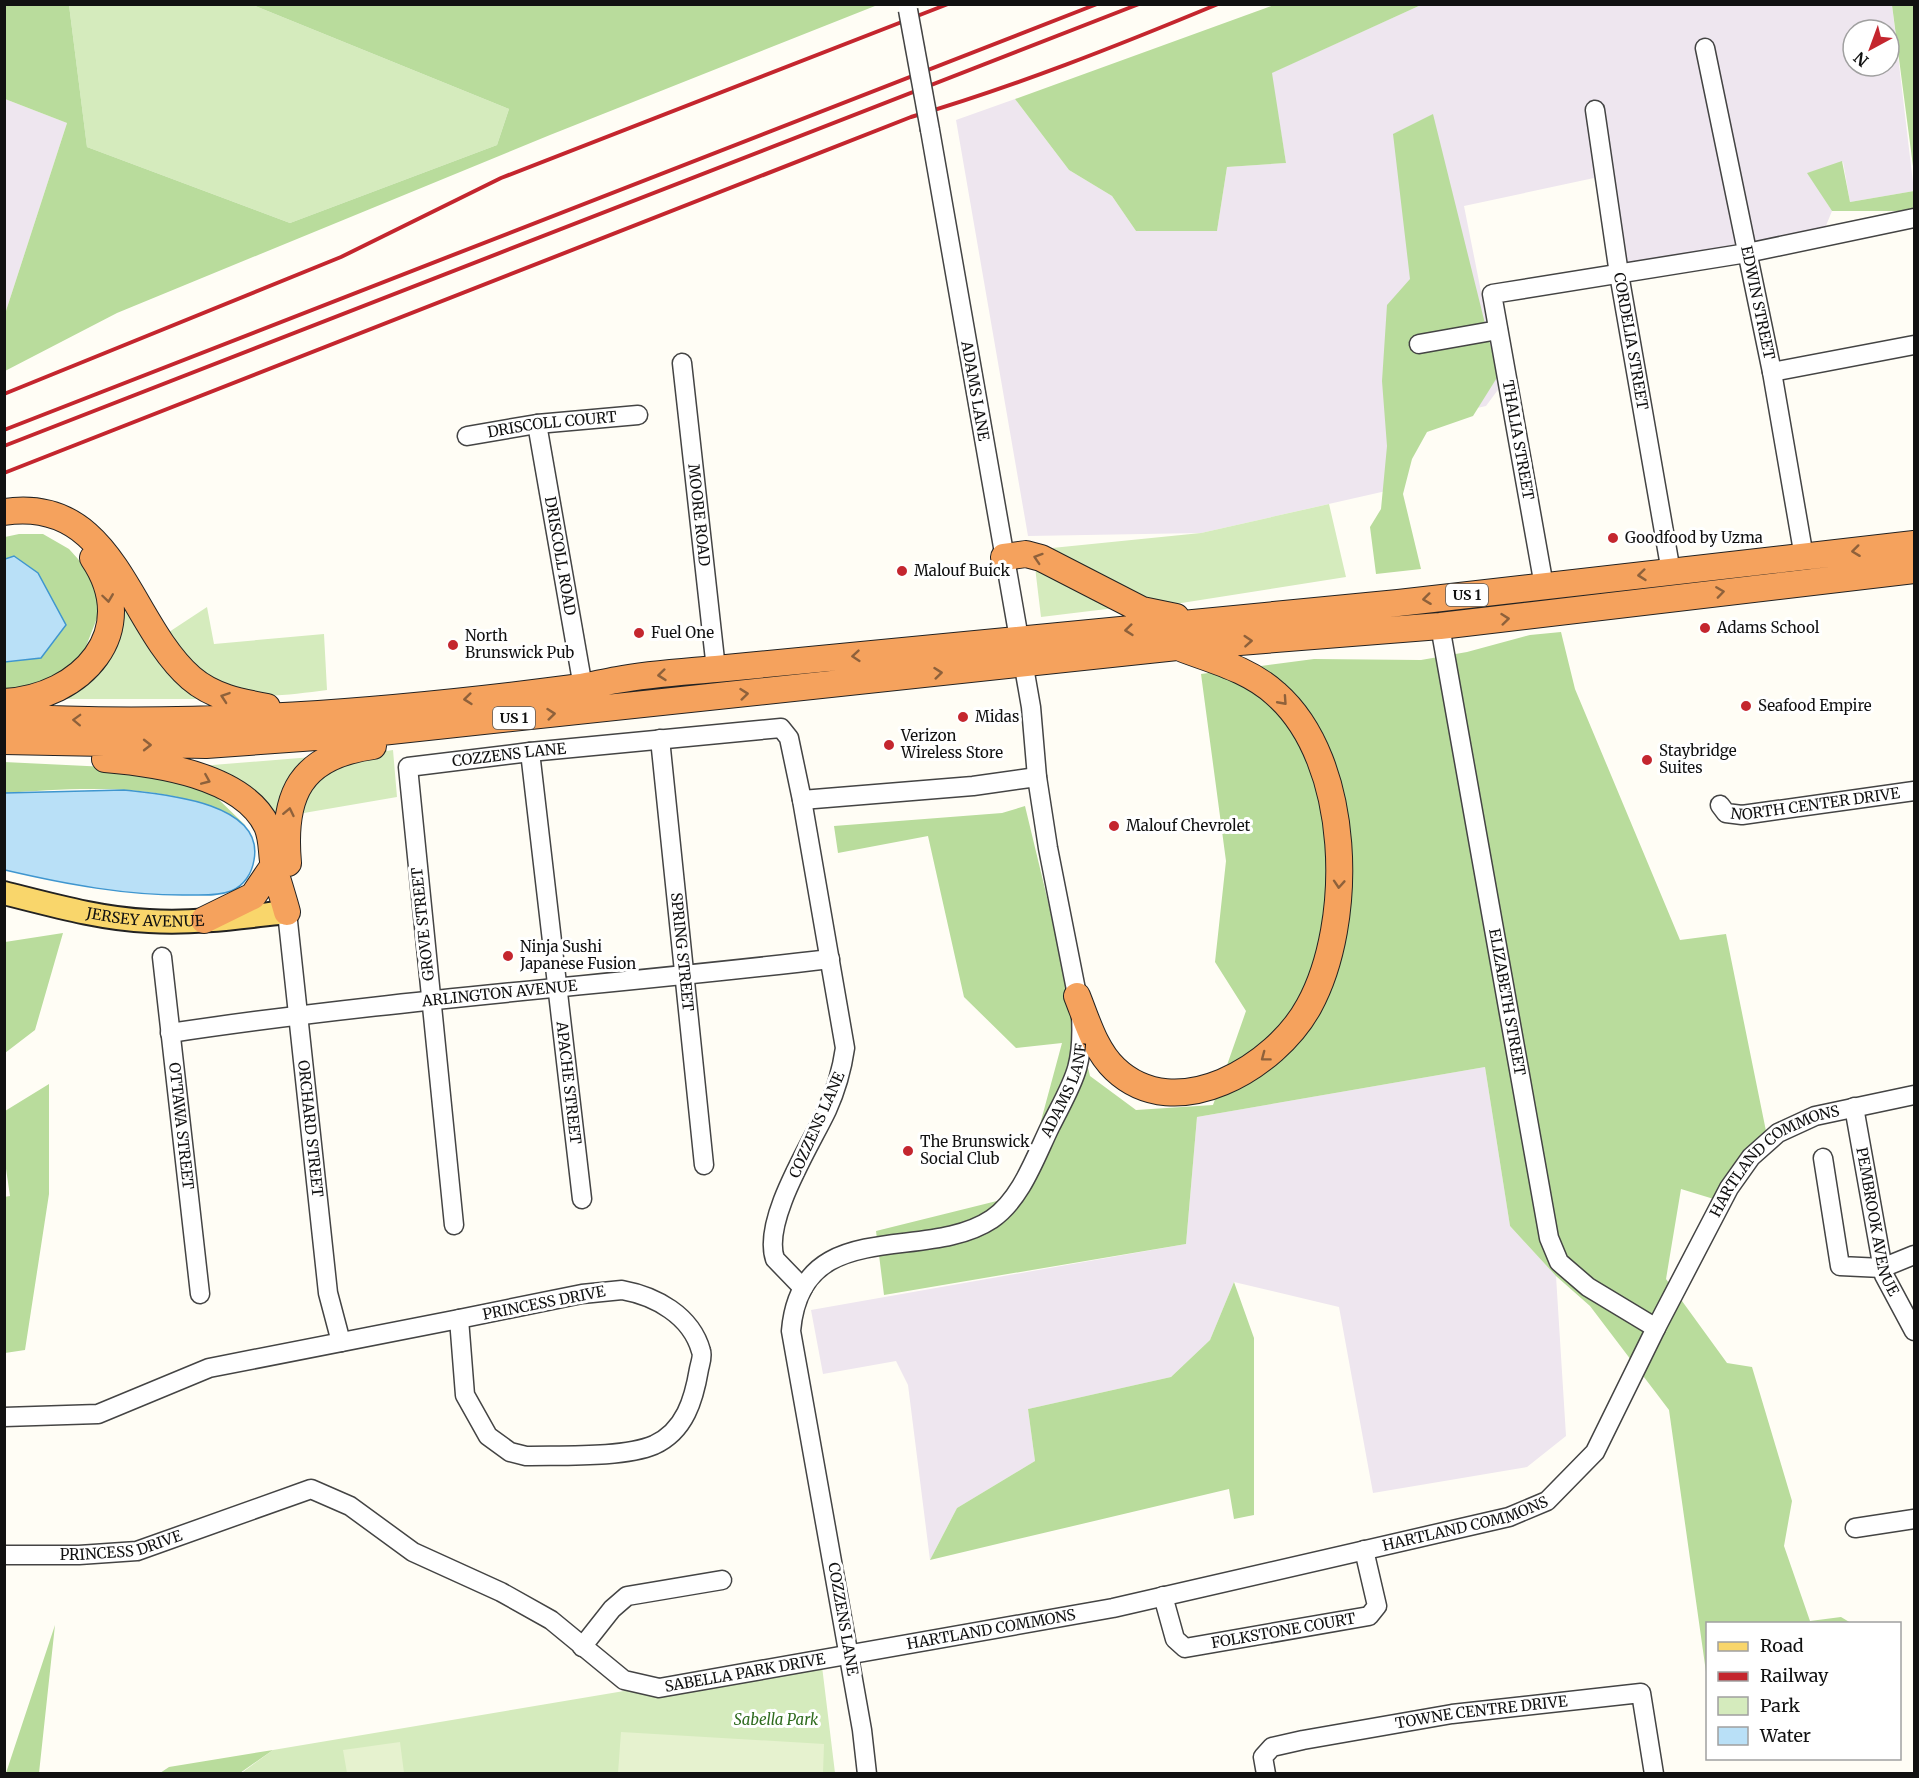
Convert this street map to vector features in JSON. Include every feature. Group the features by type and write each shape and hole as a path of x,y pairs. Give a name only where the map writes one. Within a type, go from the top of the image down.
{"highway":[{"path":"4,512 28,510 49,513 87,533 109,558 171,656 200,685 236,701 303,715"},
{"path":"4,525 40,526 63,533 79,544 94,560 104,579 110,614 102,646 90,665 74,680 37,697 4,702"},
{"name":"US 1","path":"4,742 206,745 328,737 499,720 1021,653 1212,621 1914,544"},
{"path":"1004,556 1026,554 1041,558 1148,612 1212,621"},
{"name":"US 1","path":"4,717 175,721 303,715 583,687 618,680 716,669 1177,646 1440,626 1914,570"},
{"path":"1077,996 1098,1048 1114,1068 1130,1080 1151,1088 1186,1091 1211,1086 1236,1076 1279,1045 1309,1006 1326,962 1337,910 1338,842 1328,787 1313,747 1292,711 1269,688 1240,670 1177,646"},
{"path":"287,912 288,814 298,788 315,768 336,755 354,749 499,720"},
{"path":"4,742 95,759 157,766 212,782 237,795 262,818 270,837 274,865 287,912"},
{"path":"204,920 253,896 274,865"}],"main road":[{"name":"JERSEY AVENUE","path":"4,893 124,919 172,922 287,912"}],"street":[{"name":"ADAMS LANE","path":"803,1288 819,1269 841,1256 969,1229 992,1219 1019,1189 1078,1073 1082,1032 1037,777 1031,707 908,7"},
{"name":"EDWIN STREET","path":"1705,48 1772,372 1804,557"},
{"name":"CORDELIA STREET","path":"1594,110 1619,274 1671,572"},
{"path":"1619,274 1748,253 1914,219"},
{"name":"THALIA STREET","path":"1544,586 1492,294 1619,274"},
{"path":"1419,344 1498,330"},
{"path":"1772,372 1914,345"},
{"name":"MOORE ROAD","path":"681,363 716,669"},
{"name":"DRISCOLL COURT","path":"466,436 537,424 638,415"},
{"name":"DRISCOLL ROAD","path":"537,424 583,687"},
{"name":"ELIZABETH STREET","path":"1440,626 1549,1238 1559,1262 1588,1287 1656,1328"},
{"name":"COZZENS LANE","path":"408,767 530,752 781,728 789,738 845,1048 843,1065 828,1107 802,1157 777,1216 772,1236 775,1259 803,1288 794,1308 791,1331 867,1773"},
{"name":"SPRING STREET","path":"660,739 704,1165"},
{"name":"APACHE STREET","path":"530,752 582,1199"},
{"name":"GROVE STREET","path":"408,767 453,1225"},
{"path":"802,801 973,786 1037,777"},
{"name":"NORTH CENTER DRIVE","path":"1720,805 1726,813 1742,815 1914,791"},
{"name":"ORCHARD STREET","path":"287,912 328,1293 341,1342"},
{"name":"OTTAWA STREET","path":"162,957 200,1294"},
{"name":"ARLINGTON AVENUE","path":"170,1033 298,1014 685,976 830,959"},
{"name":"HARTLAND COMMONS","path":"848,1653 1113,1608 1509,1517 1547,1501 1595,1452 1729,1188 1751,1157 1778,1133 1815,1116 1914,1095"},
{"name":"PEMBROOK AVENUE","path":"1854,1107 1882,1268 1914,1331"},
{"path":"1823,1158 1840,1266 1882,1268 1914,1255"},
{"name":"PRINCESS DRIVE","path":"4,1416 99,1414 209,1368 582,1294 621,1290 646,1294 670,1308 689,1330 702,1352 695,1397 686,1416 656,1444 631,1451 526,1456 510,1452 488,1436 465,1395 459,1319"},
{"name":"PRINCESS DRIVE","path":"4,1555 79,1555 137,1551 311,1488 350,1506 413,1552 501,1592 551,1620 582,1647"},
{"path":"1855,1528 1914,1519"},
{"name":"FOLKSTONE COURT","path":"1163,1596 1175,1639 1185,1648 1369,1616 1377,1606 1364,1550"},
{"path":"582,1647 612,1609 627,1596 722,1580"},
{"name":"SABELLA PARK DRIVE","path":"582,1647 624,1680 659,1688 848,1653"},
{"name":"TOWNE CENTRE DRIVE","path":"1266,1773 1263,1757 1272,1747 1303,1740 1452,1714 1641,1693 1654,1773"}],"shaded area":[{"path":"1421,5 1892,5 1894,18 1841,18 1841,78 1901,78 1914,191 1850,202 1843,162 1808,173 1832,211 1825,228 1614,268 1594,178 1464,206 1500,387 1486,406 1397,426 1386,491 1201,533 1028,536 956,120 1015,99 1069,170 1112,196 1136,231 1217,231 1227,167 1286,163 1271,73"},
{"path":"5,99 67,123 5,314"},
{"path":"1485,1067 1510,1226 1556,1276 1566,1436 1527,1467 1373,1493 1339,1307 1234,1282 1210,1340 1171,1377 1028,1409 1035,1461 957,1508 930,1560 908,1385 896,1361 823,1374 811,1310 1186,1244 1197,1117"}],"green space":[{"path":"880,4 550,135 117,313 5,371 5,314 67,123 5,99 5,5 69,5 87,147 290,223 497,145 509,109 253,5"},
{"path":"69,5 253,5 509,109 497,145 290,223 87,147"},
{"path":"1274,5 1421,5 1272,73 1286,163 1227,167 1217,231 1136,231 1112,196 1069,170 1015,99"},
{"path":"1892,5 1914,5 1914,174 1901,74 1901,18 1894,18"},
{"path":"1433,114 1498,376 1473,416 1427,432 1412,459 1403,494 1421,569 1376,574 1370,527 1381,509 1387,446 1382,381 1387,305 1410,279 1393,134"},
{"path":"1842,161 1850,202 1914,191 1914,211 1832,211 1807,173"},
{"path":"1329,504 1346,577 1156,607 1052,548 1201,533"},
{"path":"19,534 43,534 69,549 96,579 99,613 85,649 58,680 5,691 5,537"},
{"path":"1035,567 1115,608 1041,617"},
{"path":"118,590 179,679 198,699 56,699 88,681"},
{"path":"207,607 214,644 324,634 327,690 256,695 222,688 206,680 187,664 169,632"},
{"path":"1561,632 1575,689 1680,940 1726,934 1767,1136 1717,1200 1681,1189 1666,1279 1727,1363 1752,1367 1792,1501 1784,1546 1810,1621 1841,1617 1849,1622 1706,1622 1706,1672 1669,1410 1590,1306 1556,1276 1510,1226 1485,1067 1197,1117 1186,1244 884,1295 876,1231 1021,1195 1062,1043 1016,1048 964,997 928,836 838,853 834,826 1002,813 1025,806 1090,1076 1136,1110 1213,1105 1246,1011 1215,962 1226,861 1201,674 1314,659 1421,660 1467,652 1530,635"},
{"path":"393,750 397,797 298,814 310,783 343,758"},
{"path":"312,757 277,824 200,766"},
{"path":"4,762 128,768 211,792 246,826 220,811 192,801 161,794 98,789 5,793"},
{"path":"63,933 35,1030 5,1053 5,942"},
{"path":"49,1084 49,1194 25,1350 5,1353 4,1197 10,1196 5,1162 5,1111"},
{"path":"1234,1282 1254,1338 1254,1515 1234,1519 1229,1489 930,1560 957,1508 1035,1461 1028,1409 1171,1377 1210,1340"},
{"path":"55,1625 39,1773 6,1773"},
{"name":"Sabella Park","path":"821,1658 835,1773 240,1774 273,1750"},
{"path":"621,1732 824,1744 823,1773 618,1773"},
{"path":"400,1742 404,1773 347,1773 343,1750"},
{"path":"273,1750 240,1773 160,1773 169,1767"}],"water":[{"path":"14,556 38,573 66,625 41,658 5,662 5,559"},
{"path":"124,790 185,799 228,813 244,825 253,841 254,860 247,879 236,889 221,894 166,895 96,888 5,870 5,793"}],"railway":[{"path":"4,394 341,257 501,178 948,4"},
{"path":"4,430 1097,4"},
{"path":"4,446 1139,4"},
{"path":"4,473 911,117 1066,65 1218,4"}],"place":[{"name":"Goodfood by Uzma","path":"1613,538"},
{"name":"Malouf Buick","path":"902,571"},
{"name":"Adams School","path":"1705,628"},
{"name":"Fuel One","path":"639,633"},
{"name":"North Brunswick Pub","path":"453,645"},
{"name":"Seafood Empire","path":"1746,706"},
{"name":"Midas","path":"963,717"},
{"name":"Verizon Wireless Store","path":"889,745"},
{"name":"Staybridge Suites","path":"1647,760"},
{"name":"Malouf Chevrolet","path":"1114,826"},
{"name":"Ninja Sushi Japanese Fusion","path":"508,956"},
{"name":"The Brunswick Social Club","path":"908,1151"}]}
